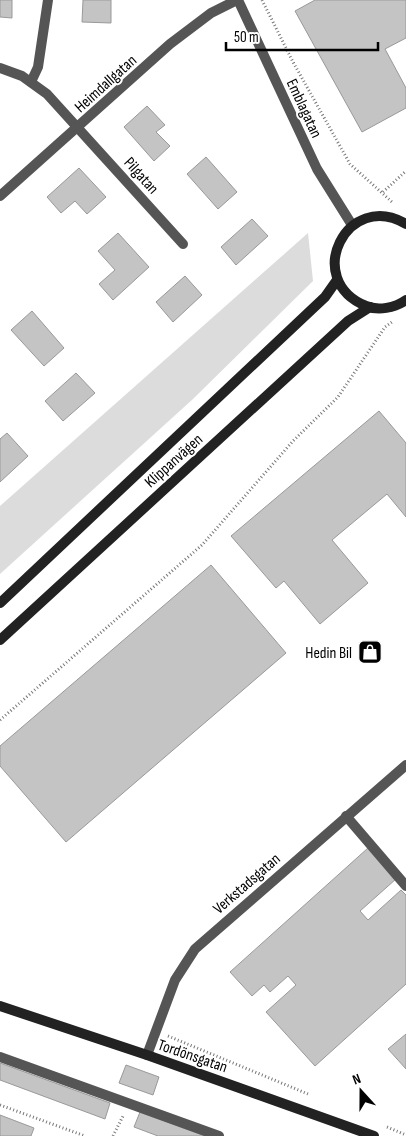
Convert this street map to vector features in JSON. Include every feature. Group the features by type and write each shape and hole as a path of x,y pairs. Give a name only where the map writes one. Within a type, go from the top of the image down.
{"main road":[{"path":"370,307 350,297 337,280 334,260 339,240 352,225 367,217 383,216 404,219"},
{"name":"Klippanvägen","path":"0,604 325,297 337,280"},
{"name":"Klippanvägen","path":"0,640 348,321 370,307 387,308 405,302"},
{"name":"Tordönsgatan","path":"0,1006 147,1055 363,1134 374,1136"}],"street":[{"path":"31,82 38,67 48,0"},
{"name":"Heimdallgatan","path":"0,196 170,44 211,13 237,0"},
{"name":"Emblagatan","path":"237,0 318,169 352,225"},
{"name":"Pilgatan","path":"0,68 31,82 47,94 79,126 183,244"},
{"name":"Verkstadsgatan","path":"147,1055 175,980 195,949 406,765"},
{"path":"346,816 406,886"},
{"path":"0,1057 218,1136"}],"path":[{"path":"262,0 293,62 350,164 395,204"},
{"path":"383,192 406,171"},
{"path":"0,720 202,545 293,441 338,397 385,327 399,317"},
{"path":"156,1031 317,1098"},
{"path":"113,1136 129,1104"},
{"path":"0,1105 85,1136"},
{"path":"379,1124 406,1135"}],"shaded area":[{"path":"308,233 313,281 193,399 0,574 0,506"}],"building":[{"path":"0,0 12,0 12,18 0,17"},
{"path":"83,0 111,0 111,23 82,22"},
{"path":"315,0 406,0 406,38 385,49 406,88 406,108 362,132 295,11"},
{"path":"147,106 165,125 156,132 170,146 154,161 124,127"},
{"path":"206,157 237,192 218,209 187,174"},
{"path":"79,168 106,197 87,214 75,201 61,213 47,197"},
{"path":"252,219 268,236 236,265 221,247"},
{"path":"118,233 149,267 113,300 99,284 115,270 98,251"},
{"path":"185,276 202,295 173,322 156,302"},
{"path":"32,311 64,348 44,366 11,330"},
{"path":"76,373 95,393 63,421 45,401"},
{"path":"379,411 406,443 406,517 387,494 332,540 368,583 320,624 284,581 276,588 231,536"},
{"path":"7,433 28,456 0,482 0,439"},
{"path":"211,565 286,653 66,842 0,766 0,746"},
{"path":"368,848 396,879 360,911 368,920 401,890 406,895 406,984 315,1066 266,1012 296,985 288,976 270,992 264,985 252,996 230,972"},
{"path":"406,1034 406,1069 388,1049"},
{"path":"0,1063 110,1103 105,1119 0,1080"},
{"path":"126,1065 159,1077 153,1095 119,1083"},
{"path":"140,1112 205,1136 158,1136 134,1127"},
{"path":"0,1115 34,1128 31,1136 0,1136"}],"place":[{"name":"Hedin Bil","path":"370,652"}]}
